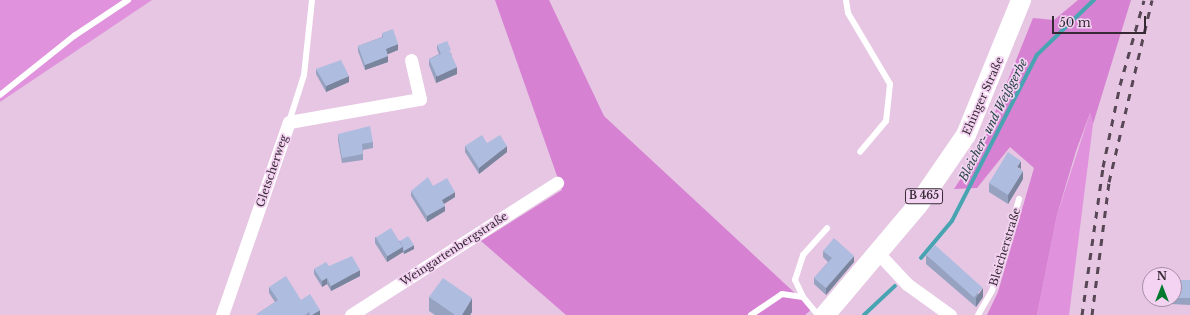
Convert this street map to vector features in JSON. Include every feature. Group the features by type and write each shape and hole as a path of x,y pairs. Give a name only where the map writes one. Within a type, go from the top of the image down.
{"main road":[{"name":"Ehinger Straße","path":"819,311 879,254 966,135 1021,0"}],"street":[{"name":"Gletscherweg","path":"222,315 289,122 420,99 411,60"},
{"name":"Weingartenbergstraße","path":"351,315 557,183"},
{"path":"879,254 907,284 944,313"}],"lane":[{"path":"0,95 74,36 128,0"},
{"path":"289,122 304,75 312,0"},
{"path":"846,0 848,13 890,84 886,121 860,152"},
{"name":"Bleicherstraße","path":"978,315 992,291 1019,199"},
{"path":"818,315 819,311 803,297 795,280 803,255 827,228"},
{"path":"751,315 782,294 803,297"}],"shaded area":[{"path":"0,0 152,0 0,102"},
{"path":"495,0 549,0 604,116 812,309 805,315 566,315 481,241 562,190"},
{"path":"1078,0 1131,0 1093,124 1090,113 1076,151 1057,215 1037,315 987,315 998,292 1034,168 1010,147 977,188 954,189 981,147 1033,18 1054,20"},
{"path":"1090,113 1093,124 1069,315 1037,315 1057,215"}],"building":[{"path":"393,29 398,44 386,49 388,56 365,65 358,46 383,37 382,33"},
{"path":"447,41 451,50 441,54 437,45"},
{"path":"449,50 457,67 437,77 429,59"},
{"path":"341,60 349,76 326,86 316,69"},
{"path":"370,126 373,142 362,144 363,154 342,158 338,134"},
{"path":"482,135 487,143 500,135 507,146 479,168 465,146"},
{"path":"1008,152 1021,161 1017,167 1023,171 1008,195 989,183"},
{"path":"428,177 433,186 447,178 455,192 442,200 445,206 427,216 411,191"},
{"path":"391,228 403,247 387,256 376,238"},
{"path":"408,236 414,245 404,251 400,241"},
{"path":"834,238 854,256 826,288 814,278 832,258 823,251"},
{"path":"935,245 983,288 974,297 926,255"},
{"path":"352,256 360,270 331,286 327,278 322,281 314,269 326,262 329,266"},
{"path":"286,276 301,300 310,294 320,310 312,315 310,315 309,312 305,315 257,315 278,300 269,287"},
{"path":"443,278 472,298 462,315 455,315 429,297"},
{"path":"1182,280 1190,280 1190,298 1182,298"}],"waterway":[{"name":"Bleicher- und Weißgerbe","path":"921,258 952,221 1037,55 1094,0"},
{"name":"Bleicher- und Weißgerbe","path":"864,315 895,286"}],"railway":[{"path":"1082,315 1103,167 1120,85 1144,0"},
{"path":"1092,315 1109,182 1152,0"}]}
